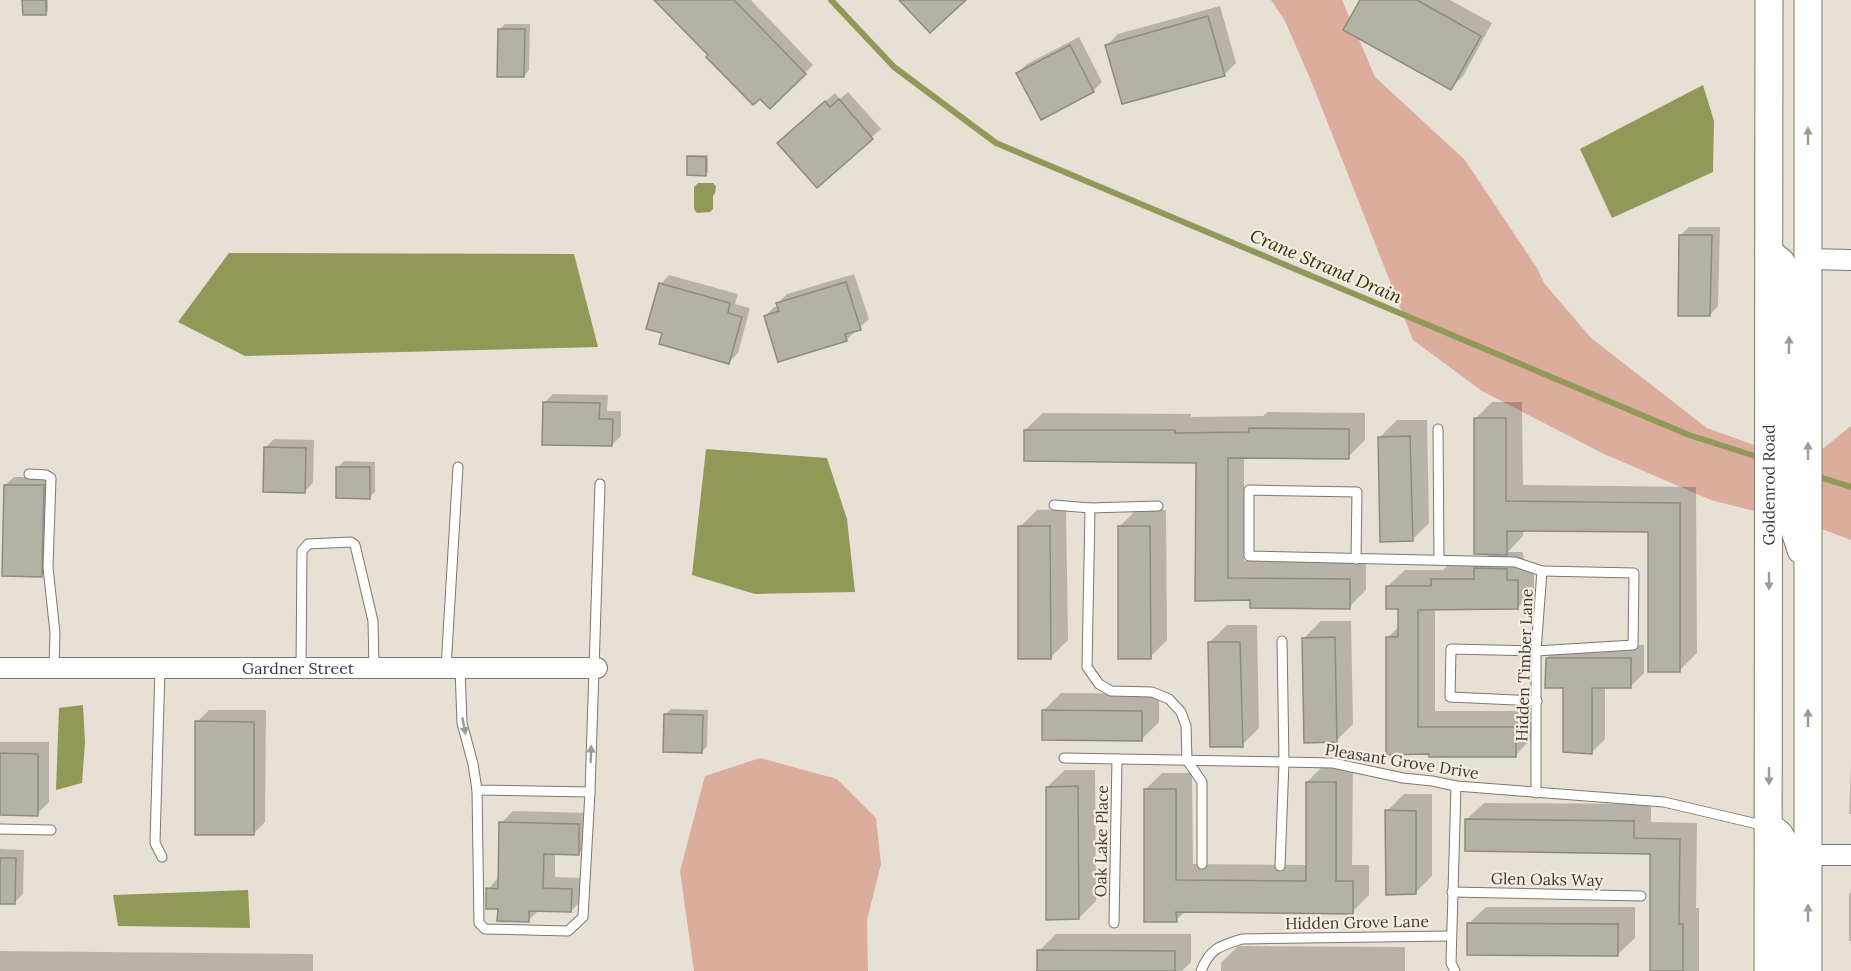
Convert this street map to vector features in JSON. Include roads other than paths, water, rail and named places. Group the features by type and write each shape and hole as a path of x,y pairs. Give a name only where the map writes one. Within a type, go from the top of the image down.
{"main road":[{"name":"Goldenrod Road","path":"1768,971 1769,826 1788,500 1788,404 1769,252 1769,0"},
{"path":"1769,0 1787,225 1797,247 1809,259"},
{"name":"Goldenrod Road","path":"1808,0 1809,259 1788,404 1788,500 1808,571 1808,971"},
{"path":"1769,826 1779,834 1788,849 1788,971"}],"street":[{"path":"1809,259 1851,260"},
{"name":"Gardner Street","path":"0,668 596,668"},
{"path":"1808,855 1851,855"}],"lane":[{"path":"1437,429 1439,559"},
{"path":"458,467 453,668 477,790 479,922 484,929 568,931 583,917 596,668 600,484"},
{"path":"29,474 46,475 51,478 48,567 55,633 54,668"},
{"name":"Hidden Timber Lane","path":"1356,559 1356,492 1249,490 1249,556 1356,559 1439,559 1515,562 1542,571 1536,651 1536,793"},
{"path":"1054,505 1090,508 1158,506"},
{"path":"1090,508 1087,667 1099,684 1111,691 1152,692 1169,699 1181,712 1186,726 1187,760 1202,782 1202,864"},
{"path":"301,668 302,551 308,544 351,542 355,544 373,621 374,668"},
{"path":"1537,701 1450,697 1451,649 1536,651 1633,645 1634,573 1542,571"},
{"path":"1280,866 1284,762 1282,641"},
{"path":"160,668 155,843 162,857"},
{"name":"Pleasant Grove Drive","path":"1064,758 1333,763 1403,778 1456,786 1664,802 1769,826"},
{"name":"Oak Lake Place","path":"1114,923 1117,759"},
{"name":"Hidden Grove Lane","path":"1201,971 1206,958 1218,946 1242,939 1451,936 1456,786"},
{"path":"477,790 590,792"},
{"path":"0,829 51,830"},
{"name":"Glen Oaks Way","path":"1452,892 1641,896"},
{"path":"1451,936 1450,963 1455,971"}],"waterway":[{"name":"Crane Strand Drain","path":"831,0 894,67 996,143 1689,435 1761,458"},
{"name":"Crane Strand Drain","path":"1816,476 1851,487"}]}
